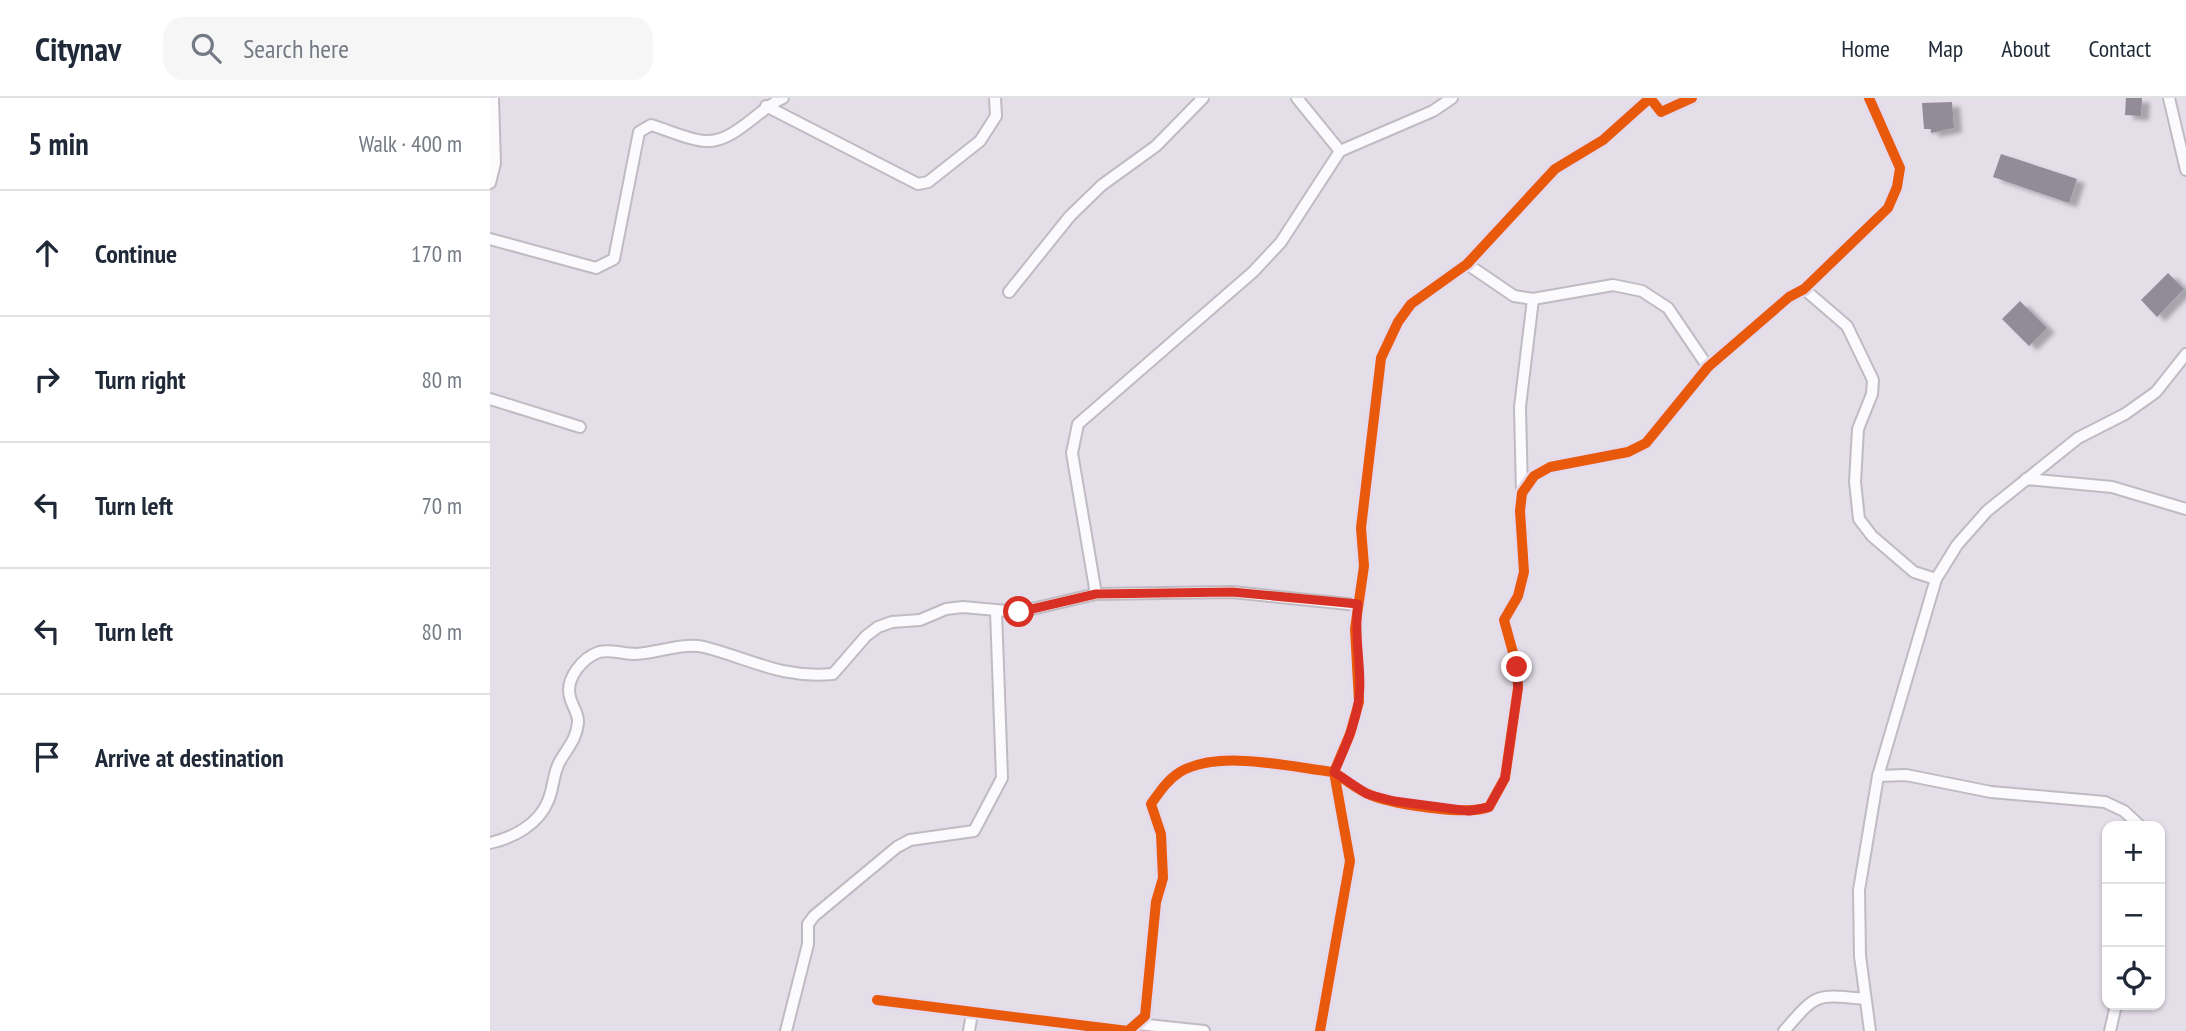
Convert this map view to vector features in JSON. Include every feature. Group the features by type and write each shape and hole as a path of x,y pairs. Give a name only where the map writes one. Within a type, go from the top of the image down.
{"street":[{"path":"490,183 495,163 493,98"},
{"path":"490,240 596,268 604,266 614,259 639,132 651,125 705,141 716,139 727,136 766,106 782,98"},
{"path":"766,106 918,184 928,183 980,141 996,116 995,98"},
{"path":"1009,292 1070,216 1102,185 1156,146 1203,98"},
{"path":"1297,98 1340,151"},
{"path":"1096,594 1072,453 1078,424 1254,272 1281,242 1340,151 1433,111 1452,98"},
{"path":"1320,1031 1350,861 1334,772 1350,734 1359,702 1354,629 1364,566 1361,528 1381,358 1398,322 1411,304 1467,264 1555,169 1603,140 1650,98 1661,112 1692,98"},
{"path":"1522,493 1534,476 1550,467 1628,452 1646,443 1708,367 1789,297 1804,289 1879,219 1897,187 1900,168 1869,98"},
{"path":"2169,98 2186,170"},
{"path":"1467,264 1514,296 1533,299 1613,285 1642,292 1668,308 1708,367"},
{"path":"1804,289 1847,326 1873,380 1872,394 1858,429 1855,502 1859,519 1872,536 1914,572 1936,579"},
{"path":"877,1000 1128,1031 1138,1024 1145,1016 1156,902 1163,878 1161,834 1151,804 1164,786 1182,771 1206,761 1227,760 1334,772 1367,794 1394,801 1469,811 1489,807 1505,778 1518,688 1517,667 1504,620 1518,596 1524,572 1520,407 1533,299"},
{"path":"1870,1031 1860,956 1859,890 1878,776 1936,579 1957,545 1987,511 2078,438 2125,414 2156,392 2186,354"},
{"path":"490,400 580,427"},
{"path":"2026,479 2112,486 2186,509"},
{"path":"490,843 538,820 548,802 559,764 570,750 578,723 569,695 570,681 575,671 596,653 610,650 625,654 653,653 683,646 702,646 752,665 810,676 833,674 866,636 884,625 920,620 946,609 963,607 1019,612 1096,594 1232,592 1358,604"},
{"path":"786,1031 808,944 808,924 814,916 897,847 910,841 974,831 1002,778 996,611"},
{"path":"1878,776 1906,775 1992,792 2105,802 2124,811 2135,821"},
{"path":"1784,1031 1812,1000 1820,995 1865,999"},
{"path":"2110,1031 2115,1010"},
{"path":"969,1031 972,1013"},
{"path":"1138,1024 1205,1031"}],"building":[{"path":"2126,98 2142,98 2141,116 2125,115"},
{"path":"1952,102 1954,128 1931,133 1931,129 1924,129 1922,103"},
{"path":"2001,154 2077,179 2069,203 1993,177"},
{"path":"2168,273 2184,289 2157,317 2141,300"},
{"path":"2020,301 2047,328 2029,346 2002,319"}],"cycle path":[{"path":"877,1000 1128,1031 1145,1016 1156,902 1163,878 1161,834 1151,804 1157,795 1180,772 1196,765 1214,762 1255,762 1334,772 1350,734 1359,702 1355,629 1364,566 1361,528 1381,358 1398,322 1411,304 1467,264 1555,169 1603,140 1650,98 1661,112 1692,98"},
{"path":"1320,1031 1350,861 1334,772 1362,791 1391,801 1428,808 1464,810 1489,807 1505,778 1518,688 1517,667 1504,620 1518,596 1524,572 1520,511 1522,493 1534,476 1550,467 1628,452 1646,443 1708,367 1789,297 1804,289 1888,208 1897,187 1900,168 1869,98"}],"route":[{"path":"1019,612 1096,594 1232,592 1358,604 1354,629 1359,702 1350,734 1334,772 1367,794 1394,801 1469,811 1489,807 1505,778 1518,688 1517,667"}]}
